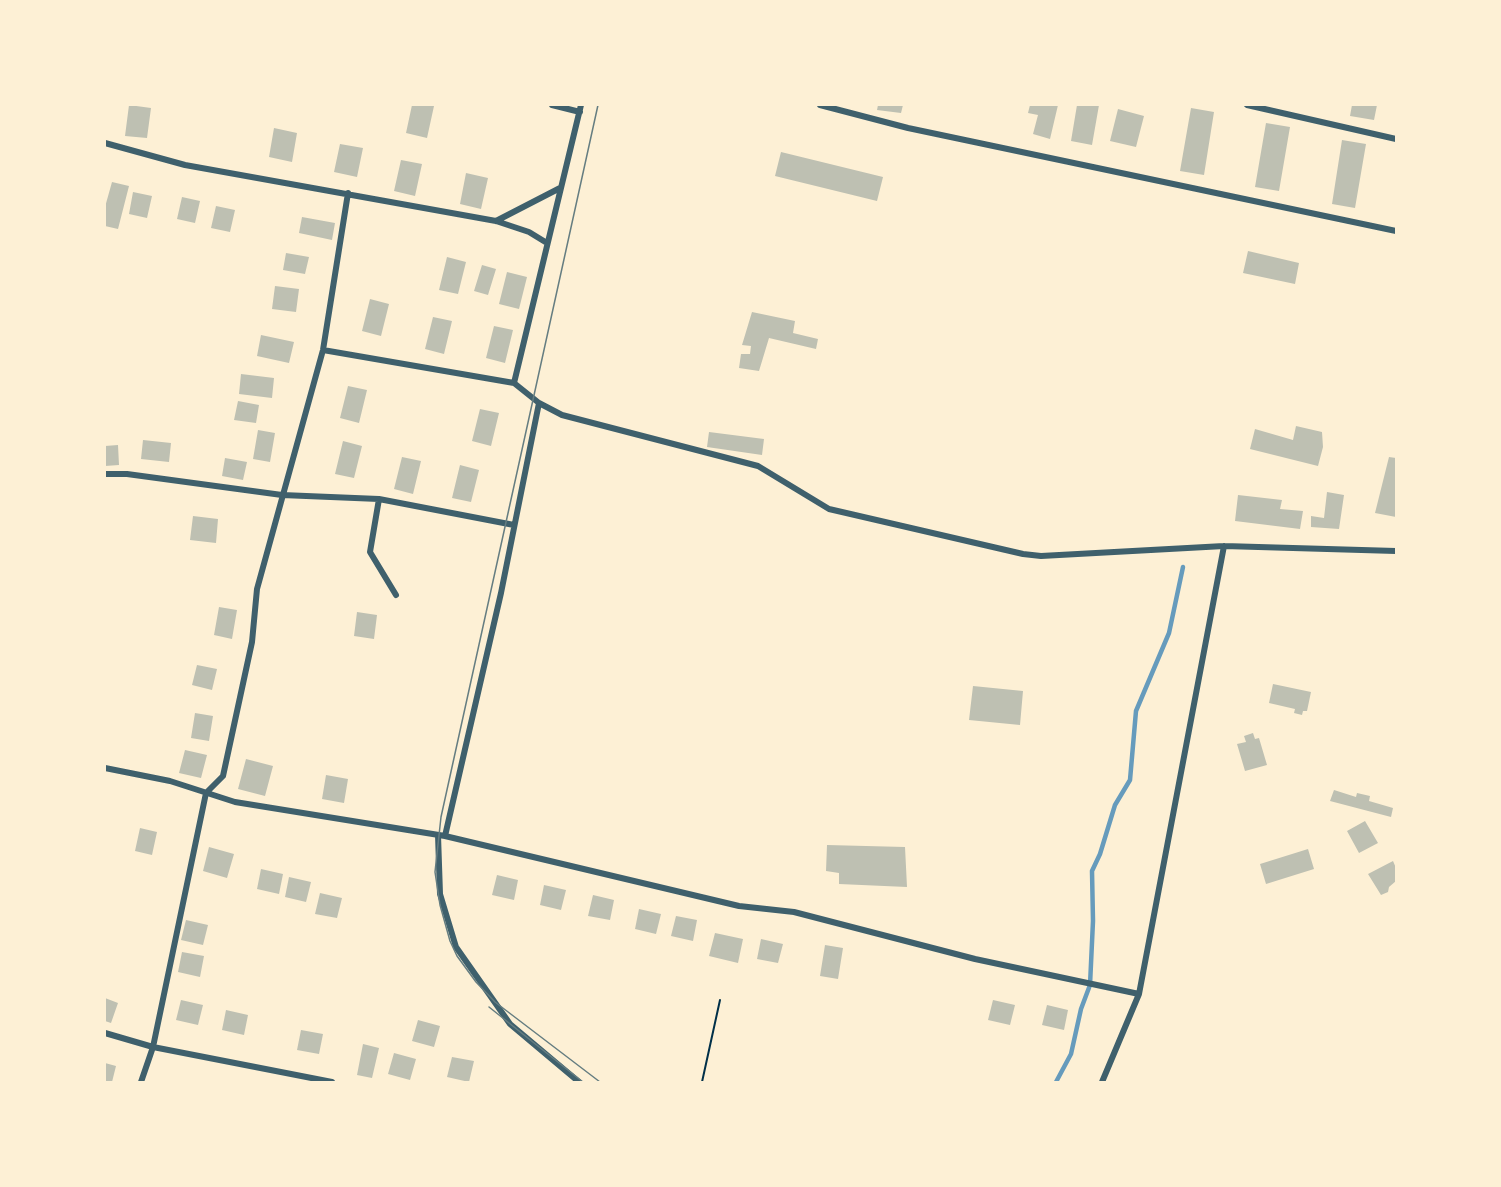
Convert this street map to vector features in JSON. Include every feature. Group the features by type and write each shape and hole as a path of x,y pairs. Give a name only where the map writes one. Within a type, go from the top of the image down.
{"street":[{"path":"514,383 580,109 552,105"},
{"path":"820,105 920,131 1396,231"},
{"path":"1247,105 1396,139"},
{"path":"105,144 185,165 496,221 529,232 547,243"},
{"path":"496,221 560,188"},
{"path":"141,1082 153,1047 206,793 223,776 252,642 257,589 323,350 348,193"},
{"path":"323,350 514,383 539,403 562,415 758,466 838,512 1023,554 1041,556 1224,546 1396,550"},
{"path":"539,403 514,525 442,835 440,894 456,946 510,1024 579,1082"},
{"path":"105,474 127,474 282,495 379,499 514,525"},
{"path":"379,499 370,552 396,595"},
{"path":"1102,1082 1139,994 1224,546"},
{"path":"105,768 170,781 235,802 442,835 739,906 794,912 975,959 1139,994"},
{"path":"105,1033 153,1047 332,1082"}],"path":[{"path":"702,1082 720,1000"}],"building":[{"path":"129,105 151,108 147,138 125,136"},
{"path":"412,105 434,106 427,138 406,133"},
{"path":"878,105 903,105 901,113 877,110"},
{"path":"1030,105 1058,105 1050,139 1033,134 1038,115 1028,113"},
{"path":"1077,105 1099,105 1092,145 1071,141"},
{"path":"1352,105 1377,105 1374,120 1350,116"},
{"path":"1191,108 1214,112 1204,175 1180,171"},
{"path":"1118,109 1144,116 1136,147 1110,141"},
{"path":"1266,123 1290,127 1279,191 1255,187"},
{"path":"274,128 297,133 292,162 269,157"},
{"path":"1342,140 1366,144 1355,208 1332,204"},
{"path":"340,144 363,148 357,177 334,172"},
{"path":"781,152 883,177 877,201 775,176"},
{"path":"401,160 422,164 415,196 394,191"},
{"path":"466,173 488,178 481,209 460,204"},
{"path":"112,182 129,186 118,229 105,226 105,207"},
{"path":"133,192 152,196 147,218 129,214"},
{"path":"182,197 200,201 195,223 177,219"},
{"path":"216,206 235,210 230,232 211,228"},
{"path":"302,217 335,223 332,240 299,233"},
{"path":"1248,251 1299,263 1295,284 1243,273"},
{"path":"286,253 309,257 305,274 283,270"},
{"path":"447,257 466,262 458,294 439,290"},
{"path":"482,265 496,269 488,295 474,291"},
{"path":"507,272 527,277 519,309 499,304"},
{"path":"275,286 299,289 296,312 272,309"},
{"path":"370,299 389,304 381,336 362,331"},
{"path":"752,312 795,321 793,333 818,339 816,349 769,338 759,371 739,368 741,354 750,354 751,346 742,345"},
{"path":"433,317 452,321 444,354 425,349"},
{"path":"494,326 513,330 505,363 486,358"},
{"path":"261,335 294,342 289,363 257,356"},
{"path":"241,374 274,378 272,398 239,394"},
{"path":"348,386 367,390 359,423 340,418"},
{"path":"238,401 259,405 256,423 234,420"},
{"path":"480,409 499,413 491,446 472,441"},
{"path":"1296,426 1322,432 1323,447 1318,466 1250,449 1255,429 1293,440"},
{"path":"258,430 275,433 270,462 253,459"},
{"path":"709,432 764,439 762,455 707,447"},
{"path":"143,440 171,443 169,462 141,459"},
{"path":"343,441 362,446 354,478 335,474"},
{"path":"118,445 119,465 105,466 105,446"},
{"path":"402,457 421,461 413,494 394,489"},
{"path":"1389,457 1396,458 1396,517 1375,513"},
{"path":"225,458 247,462 243,480 222,476"},
{"path":"460,465 479,470 471,502 452,498"},
{"path":"1327,492 1344,495 1339,529 1311,527 1311,516 1324,518"},
{"path":"1238,495 1282,500 1280,509 1303,511 1300,529 1235,521"},
{"path":"193,516 218,519 216,543 190,540"},
{"path":"219,607 237,610 232,639 214,635"},
{"path":"357,612 377,615 374,639 354,636"},
{"path":"197,665 217,669 212,690 192,685"},
{"path":"1273,684 1311,692 1307,711 1303,711 1302,715 1294,713 1295,709 1269,703"},
{"path":"973,686 1023,691 1020,725 969,720"},
{"path":"195,713 213,716 209,741 191,738"},
{"path":"1253,733 1255,739 1259,738 1267,765 1245,771 1237,744 1246,742 1244,736"},
{"path":"185,750 207,755 201,778 179,773"},
{"path":"246,759 273,766 265,796 238,789"},
{"path":"326,775 348,779 344,803 322,799"},
{"path":"1334,790 1356,797 1357,793 1370,796 1369,801 1393,808 1391,817 1330,801"},
{"path":"1365,821 1378,843 1359,853 1347,831"},
{"path":"140,828 157,832 152,855 135,851"},
{"path":"827,845 905,847 907,887 839,884 839,873 826,871"},
{"path":"209,847 234,854 227,878 203,871"},
{"path":"1308,849 1314,869 1266,884 1260,864"},
{"path":"1393,861 1396,868 1396,881 1389,887 1388,892 1381,895 1368,874"},
{"path":"261,869 283,874 279,894 257,889"},
{"path":"497,875 518,880 514,900 492,895"},
{"path":"289,877 311,882 306,902 285,897"},
{"path":"544,885 566,890 561,910 540,905"},
{"path":"320,893 342,898 337,918 315,914"},
{"path":"593,895 614,900 610,920 588,916"},
{"path":"639,909 661,914 656,934 635,929"},
{"path":"676,916 697,920 693,941 671,936"},
{"path":"186,920 208,925 203,945 181,940"},
{"path":"715,933 743,939 738,963 709,956"},
{"path":"761,939 783,944 778,963 757,959"},
{"path":"825,945 843,948 838,979 820,976"},
{"path":"182,952 204,956 200,977 178,972"},
{"path":"105,998 118,1003 111,1023 105,1021"},
{"path":"181,1000 203,1005 198,1025 176,1020"},
{"path":"993,1000 1015,1005 1010,1025 988,1020"},
{"path":"1047,1005 1068,1010 1064,1030 1042,1025"},
{"path":"226,1010 248,1015 244,1035 222,1030"},
{"path":"418,1020 440,1026 434,1047 412,1041"},
{"path":"301,1030 323,1034 319,1054 297,1050"},
{"path":"363,1044 379,1048 372,1078 357,1075"},
{"path":"394,1053 416,1059 410,1080 388,1074"},
{"path":"452,1057 474,1061 469,1082 447,1077"},
{"path":"105,1063 116,1066 112,1082 105,1082"}],"waterway":[{"path":"1056,1082 1071,1054 1081,1009 1090,985 1093,921 1092,871 1100,854 1115,805 1130,780 1136,711 1169,633 1183,567"}],"tram line":[{"path":"598,105 441,817 435,872 440,905 450,941 457,956 476,982 495,1002 600,1082"},
{"path":"489,1007 583,1082"}]}
